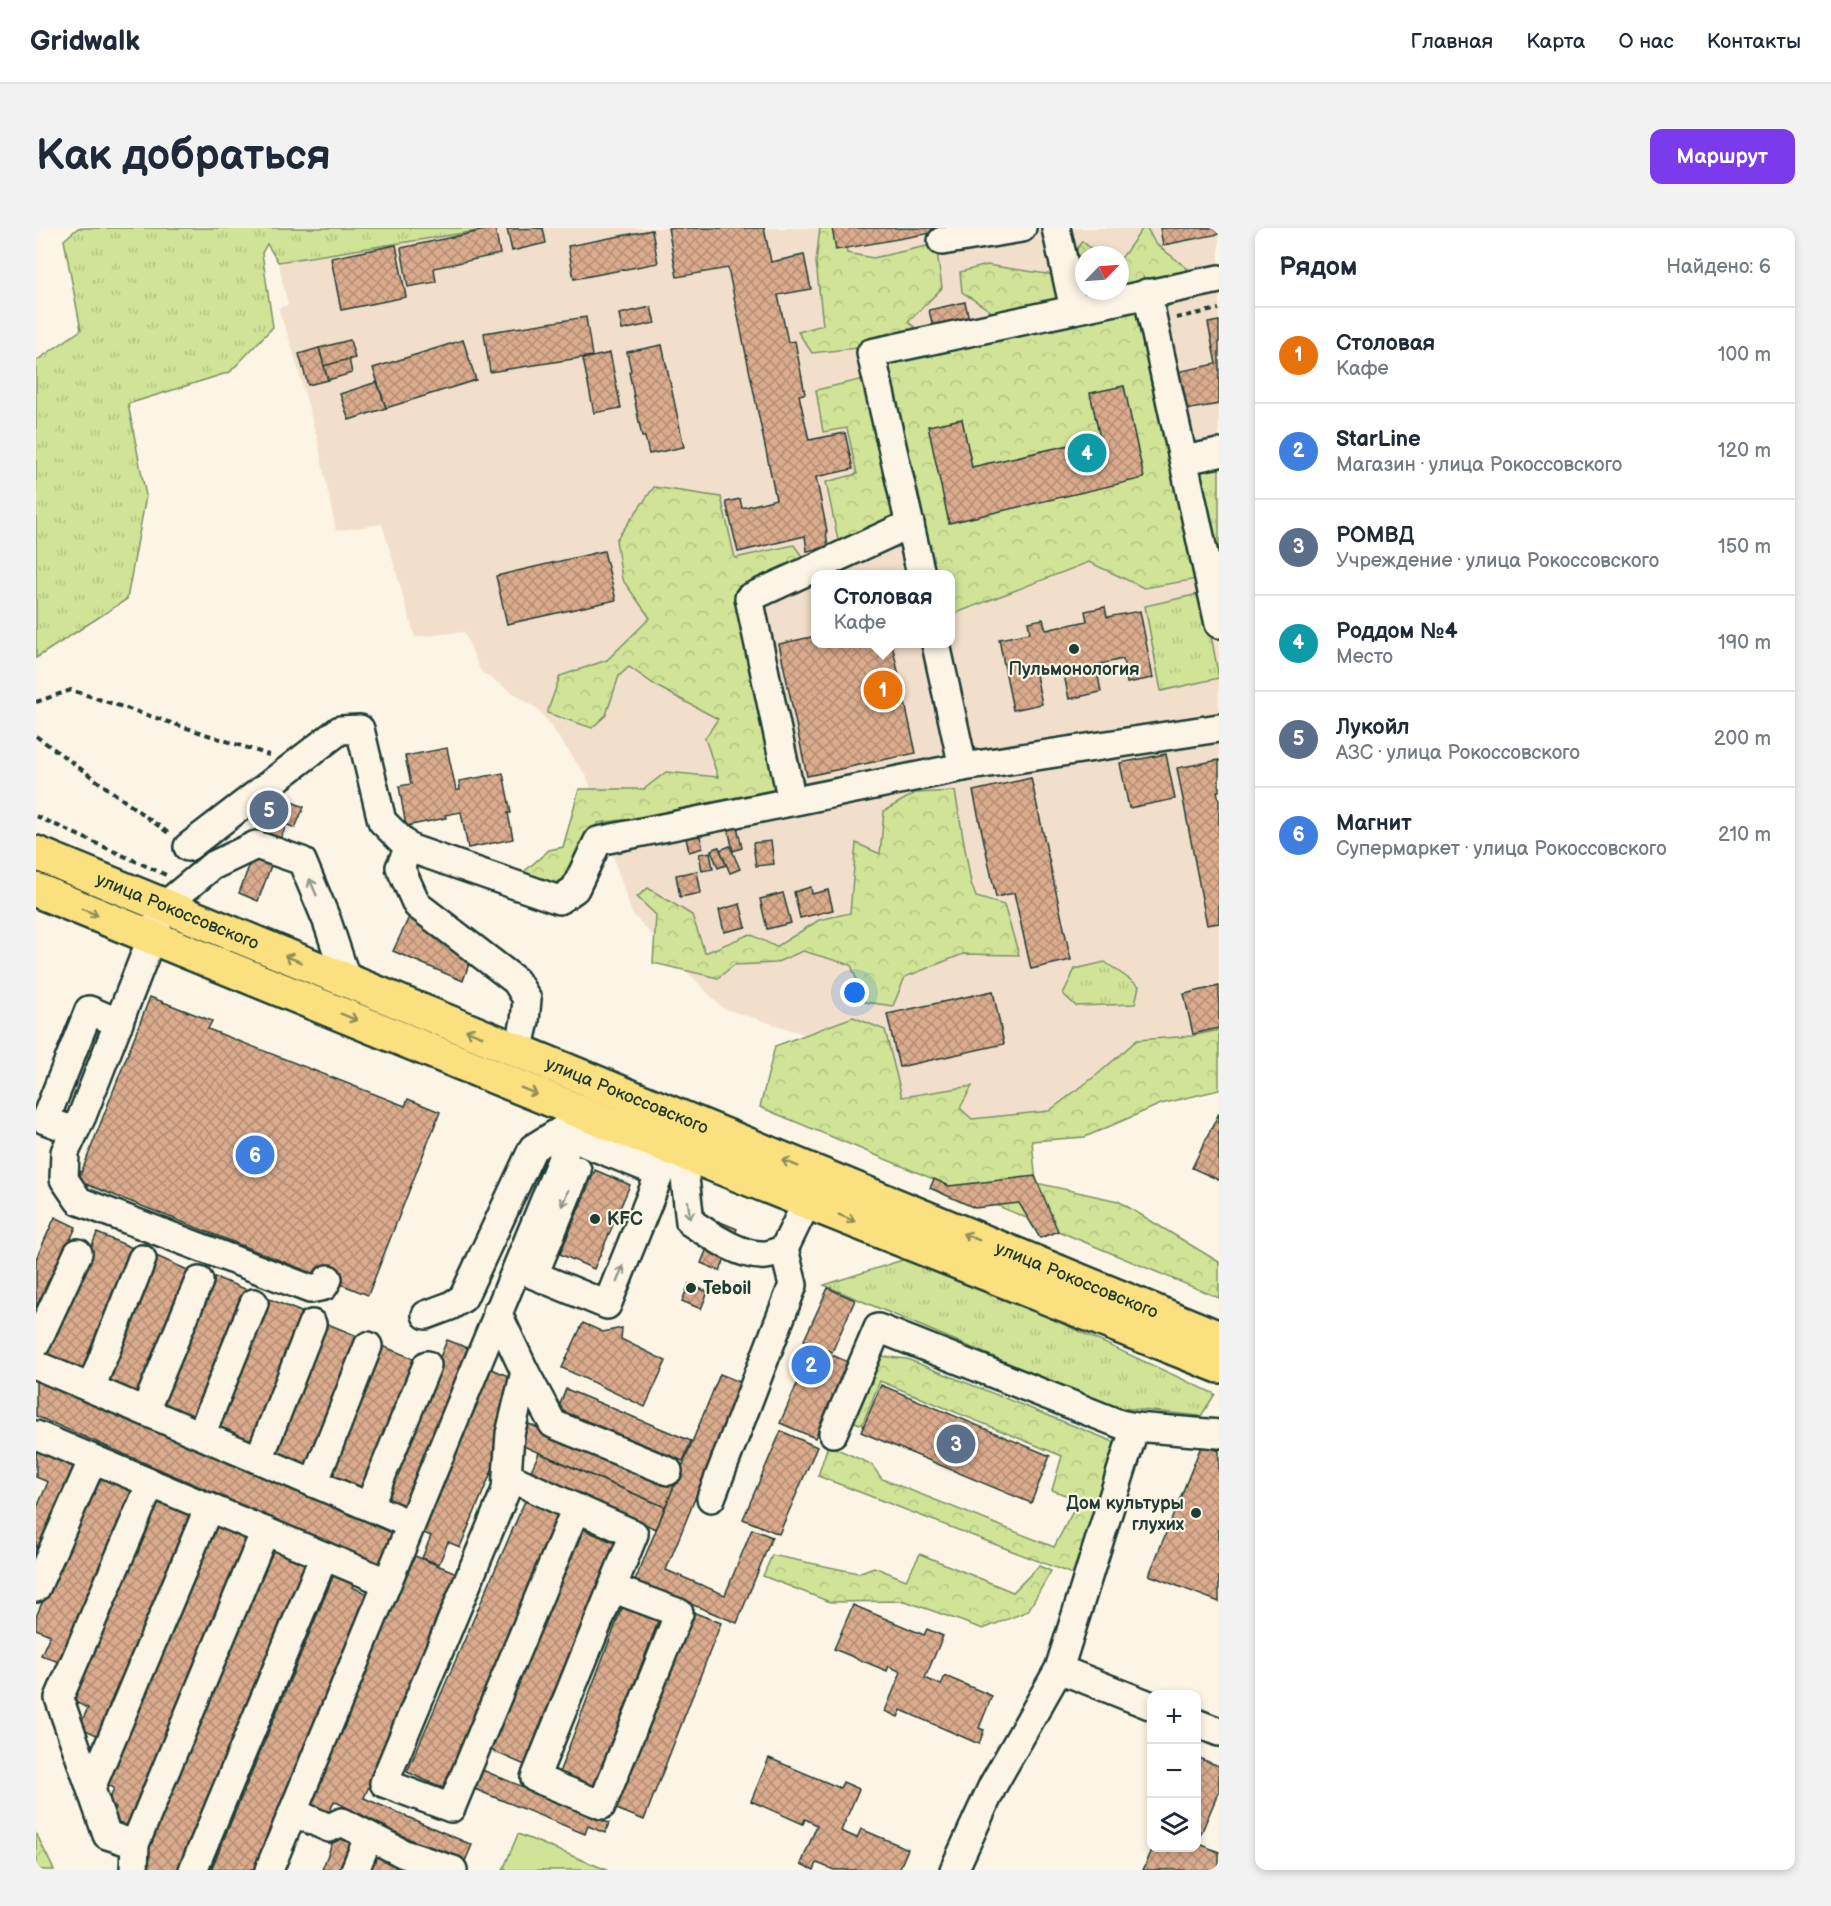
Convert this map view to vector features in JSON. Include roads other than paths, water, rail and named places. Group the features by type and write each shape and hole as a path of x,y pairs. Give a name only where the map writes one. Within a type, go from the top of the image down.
{"highway":[{"name":"улица Рокоссовского","path":"36,854 1219,1338"},
{"name":"улица Рокоссовского","path":"36,890 152,937 582,1126 682,1152 1219,1366"}],"street":[{"path":"942,241 1022,228"},
{"path":"1056,228 1074,309"},
{"path":"920,570 872,353 1219,279"},
{"path":"1147,293 1219,624"},
{"path":"1184,460 1219,453"},
{"path":"792,801 749,598 909,524"},
{"path":"937,648 963,767"},
{"path":"188,847 340,730 360,729 382,821 409,848 559,900 575,889 598,841 963,767 1219,728"},
{"path":"328,1279 324,1286 310,1289 79,1201 64,1179 65,1152 91,1114 119,1023 164,906 191,886 212,866 256,845 302,861 327,921 347,981"},
{"path":"409,848 400,867 417,905 516,981 527,999 518,1051"},
{"path":"91,1114 45,1120 89,1010 119,1023"},
{"path":"582,1126 660,1173 607,1305 534,1275 582,1126"},
{"path":"269,1870 497,1312 582,1126"},
{"path":"426,1315 450,1306 463,1298 533,1148 582,1126"},
{"path":"682,1152 690,1222 724,1244 759,1256 784,1249"},
{"path":"711,1498 793,1285 784,1249 807,1202"},
{"path":"36,1344 78,1253"},
{"path":"91,1388 142,1259"},
{"path":"145,1411 199,1281"},
{"path":"201,1434 254,1303"},
{"path":"497,1312 553,1424 668,1471"},
{"path":"259,1459 312,1324"},
{"path":"833,1433 878,1328 1120,1424 1219,1434"},
{"path":"314,1483 368,1346"},
{"path":"36,1365 410,1524"},
{"path":"369,1506 427,1365"},
{"path":"525,1372 510,1434 506,1490 384,1783 451,1808 576,1508"},
{"path":"954,1870 993,1785 1059,1669 1135,1427"},
{"path":"36,1435 386,1582"},
{"path":"36,1588 93,1459"},
{"path":"507,1476 634,1534 612,1588 535,1778 602,1805 679,1613 612,1588"},
{"path":"151,1483 59,1698 107,1835 134,1857 265,1531"},
{"path":"91,1788 209,1508"},
{"path":"193,1870 324,1556"},
{"path":"1059,1669 1147,1704"},
{"path":"1201,1725 1219,1732"},
{"path":"292,1812 329,1828 342,1822 369,1836 407,1863 453,1870"},
{"path":"355,1870 369,1836"}],"place":[{"name":"Роддом №4","path":"1087,453"},
{"name":"Пульмонология","path":"1074,649"},
{"name":"Столовая","path":"883,690"},
{"name":"Лукойл","path":"269,810"},
{"name":"Магнит","path":"255,1155"},
{"name":"KFC","path":"595,1219"},
{"name":"Teboil","path":"691,1288"},
{"name":"StarLine","path":"811,1365"},
{"name":"РОМВД","path":"956,1444"},
{"name":"Дом культуры глухих","path":"1196,1513"}]}
